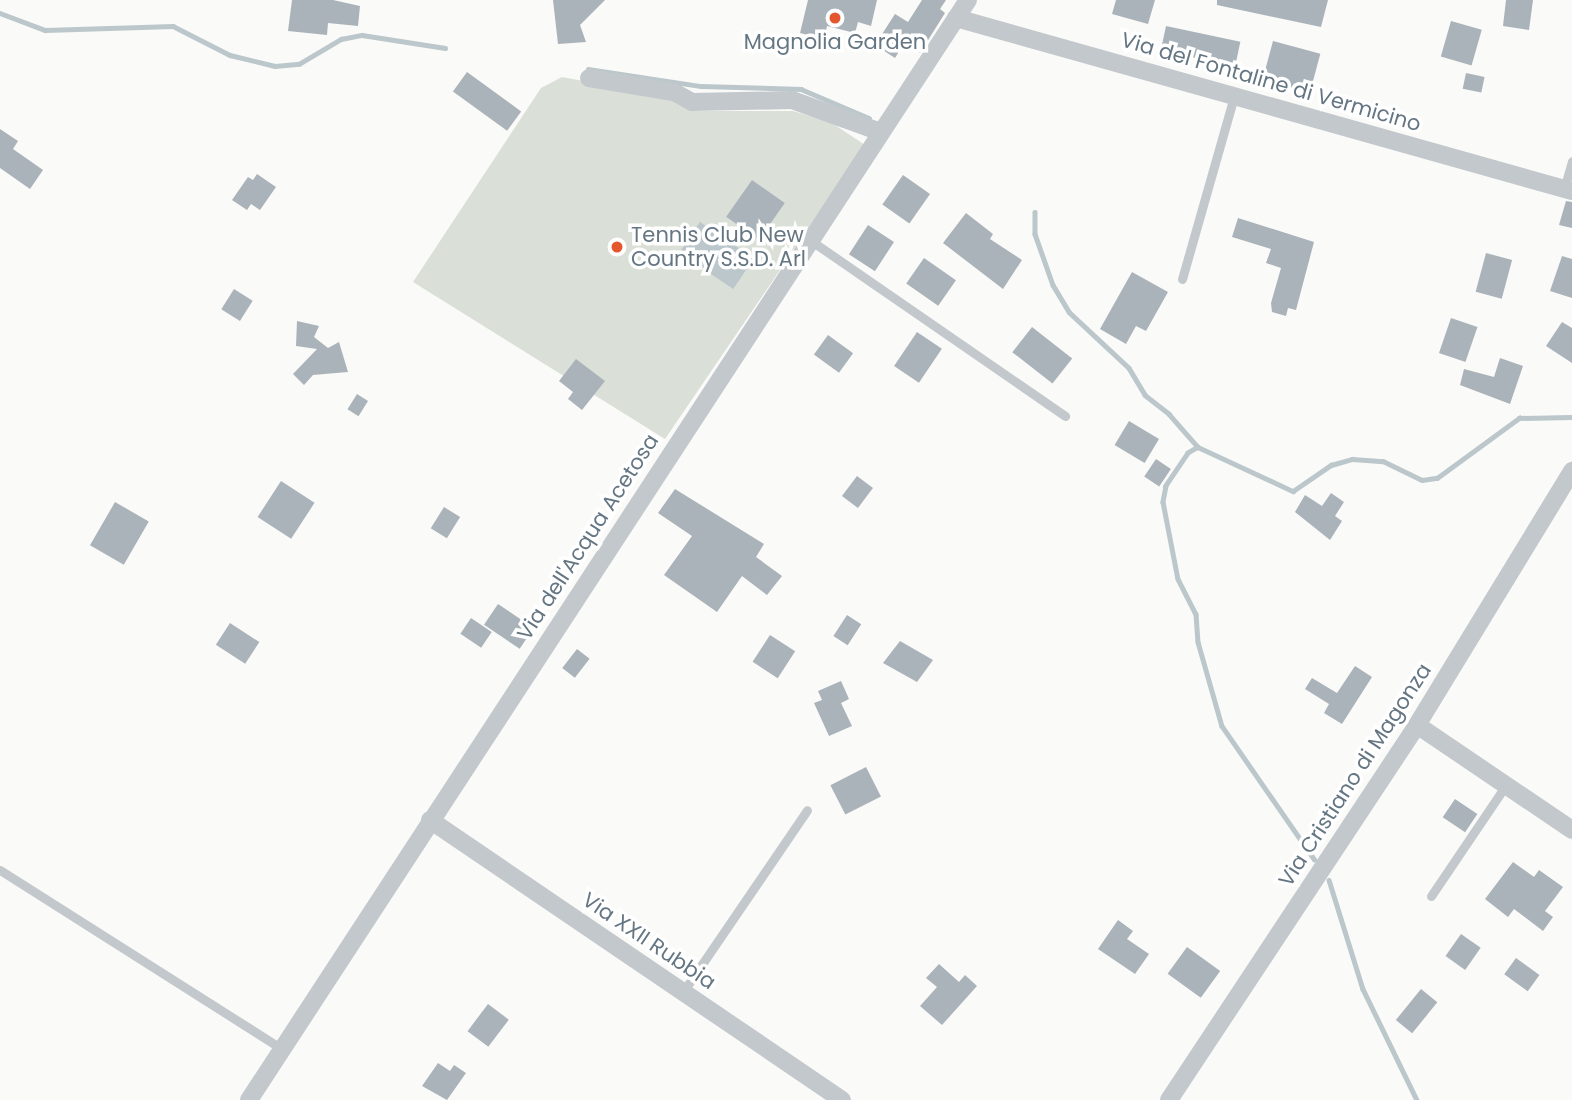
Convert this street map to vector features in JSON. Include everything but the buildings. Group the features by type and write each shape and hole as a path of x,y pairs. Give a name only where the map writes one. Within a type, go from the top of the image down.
{"street":[{"name":"Via dell'Acqua Acetosa","path":"249,1100 968,0"},
{"name":"Via del Fontaline di Vermicino","path":"956,18 1568,190"},
{"path":"590,78 674,92 692,102 792,100 881,132"},
{"name":"Via Cristiano di Magonza","path":"1169,1100 1417,725 1572,471"},
{"path":"1417,725 1572,830"},
{"name":"Via XXII Rubbia","path":"430,820 842,1100"}],"lane":[{"path":"1182,279 1234,96"},
{"path":"1568,190 1572,161"},
{"path":"810,240 1065,416"},
{"path":"1432,896 1506,785"},
{"path":"684,992 807,810"},
{"path":"0,870 282,1049"}],"shaded area":[{"name":"Tennis Club New Country S.S.D. Arl","path":"562,77 667,97 696,111 793,111 832,123 865,145 665,439 413,282 541,88"},
{"path":"700,222 754,258 733,289 679,253"}],"waterway":[{"path":"0,13 45,30 173,26 230,55 275,66 299,64 341,39 362,35 445,48"},
{"path":"588,69 701,86 801,89 869,118"},
{"path":"1035,212 1035,234 1053,285 1069,312 1129,368 1145,395 1169,414 1198,447 1293,491 1331,465 1352,459 1383,461 1422,480 1437,478 1519,418 1572,417"},
{"path":"1198,447 1188,453 1166,486 1163,502 1178,579 1196,614 1198,642 1222,726 1314,859"},
{"path":"1329,880 1363,989 1417,1100"}],"place":[{"name":"Magnolia Garden","path":"835,18"},
{"name":"Tennis Club New Country S.S.D. Arl","path":"617,247"}]}
